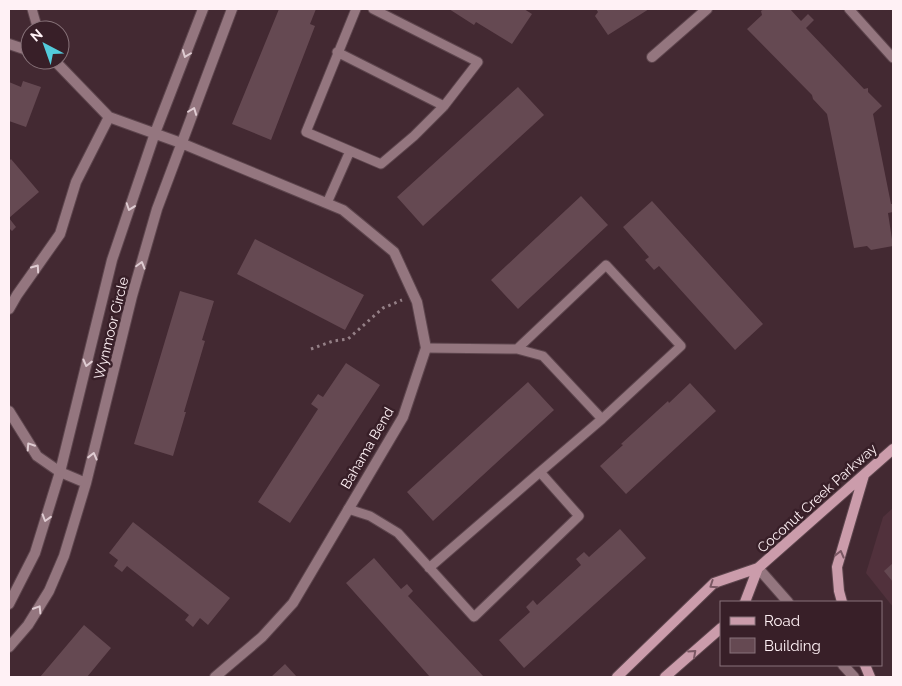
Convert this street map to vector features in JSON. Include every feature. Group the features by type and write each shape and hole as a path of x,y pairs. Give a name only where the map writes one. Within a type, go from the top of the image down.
{"main road":[{"name":"Coconut Creek Parkway","path":"617,677 714,583 758,568 893,449"},
{"path":"842,601 837,567 865,474"},
{"name":"Coconut Creek Parkway","path":"745,601 758,568"},
{"path":"665,677 720,629"}],"street":[{"name":"Wynmoor Circle","path":"9,604 35,553 60,472 112,260 155,133 204,9"},
{"name":"Wynmoor Circle","path":"9,647 28,625 49,591 64,556 86,483 132,296 158,209 232,9"},
{"path":"652,57 707,9"},
{"path":"64,70 109,117 181,143 343,210 394,252 417,302 426,348"},
{"path":"9,308 60,234 76,182 109,117"},
{"name":"Bahama Bend","path":"215,677 262,636 293,603 402,416 426,348"},
{"path":"9,411 37,456 60,472 86,483"},
{"path":"758,568 787,601"},
{"path":"844,666 854,677"}],"lane":[{"path":"356,9 306,132 381,164 414,136 444,106 478,62 373,9"},
{"path":"850,9 893,58"},
{"path":"338,52 444,106"},
{"path":"327,203 350,151"},
{"path":"429,568 602,419 681,346 606,265 517,349"},
{"path":"426,348 517,349 543,356 602,419"},
{"path":"348,509 370,516 398,533 474,617 580,516 540,472"}],"path":[{"path":"311,349 333,341 348,339 383,308 407,297"}],"shaded area":[{"path":"893,508 893,607 866,573 883,517"}],"building":[{"path":"279,9 316,9 310,24 315,26 271,140 232,124"},
{"path":"449,9 524,9 532,14 512,44 476,22 474,25"},
{"path":"596,9 649,9 608,35 595,16 598,12"},
{"path":"764,9 790,9 801,21 808,14 814,20 806,28 864,89 868,88 868,92 882,106 873,114 891,204 893,204 893,212 888,213 893,246 871,250 867,246 854,248 827,114 813,99 812,95 747,29 762,15 761,11"},
{"path":"23,81 41,87 26,127 9,121 9,82 21,87"},
{"path":"518,87 544,115 423,226 397,197"},
{"path":"11,159 39,192 9,218 9,161"},
{"path":"581,196 608,225 518,309 491,280"},
{"path":"652,201 763,324 735,350 659,266 654,270 645,260 649,257 623,227"},
{"path":"9,218 16,227 12,231 9,228"},
{"path":"255,239 364,295 345,330 237,274"},
{"path":"180,291 214,301 202,340 205,341 173,456 134,444"},
{"path":"346,363 380,385 290,523 258,502 318,409 311,404 318,394 323,397"},
{"path":"528,382 554,410 433,521 407,492"},
{"path":"690,383 716,411 626,494 600,466 623,445 621,444"},
{"path":"133,522 230,598 208,625 200,618 193,627 185,620 189,615 127,566 122,572 114,566 118,560 109,553"},
{"path":"620,529 646,558 524,668 499,640 530,612 526,607 533,600 537,605 581,565 576,559 584,552 589,557"},
{"path":"374,558 401,589 407,584 413,591 408,596 484,677 430,677 346,583"},
{"path":"893,563 893,582 884,571"},
{"path":"84,625 111,648 87,677 40,677"},
{"path":"285,664 297,677 271,677"}]}
